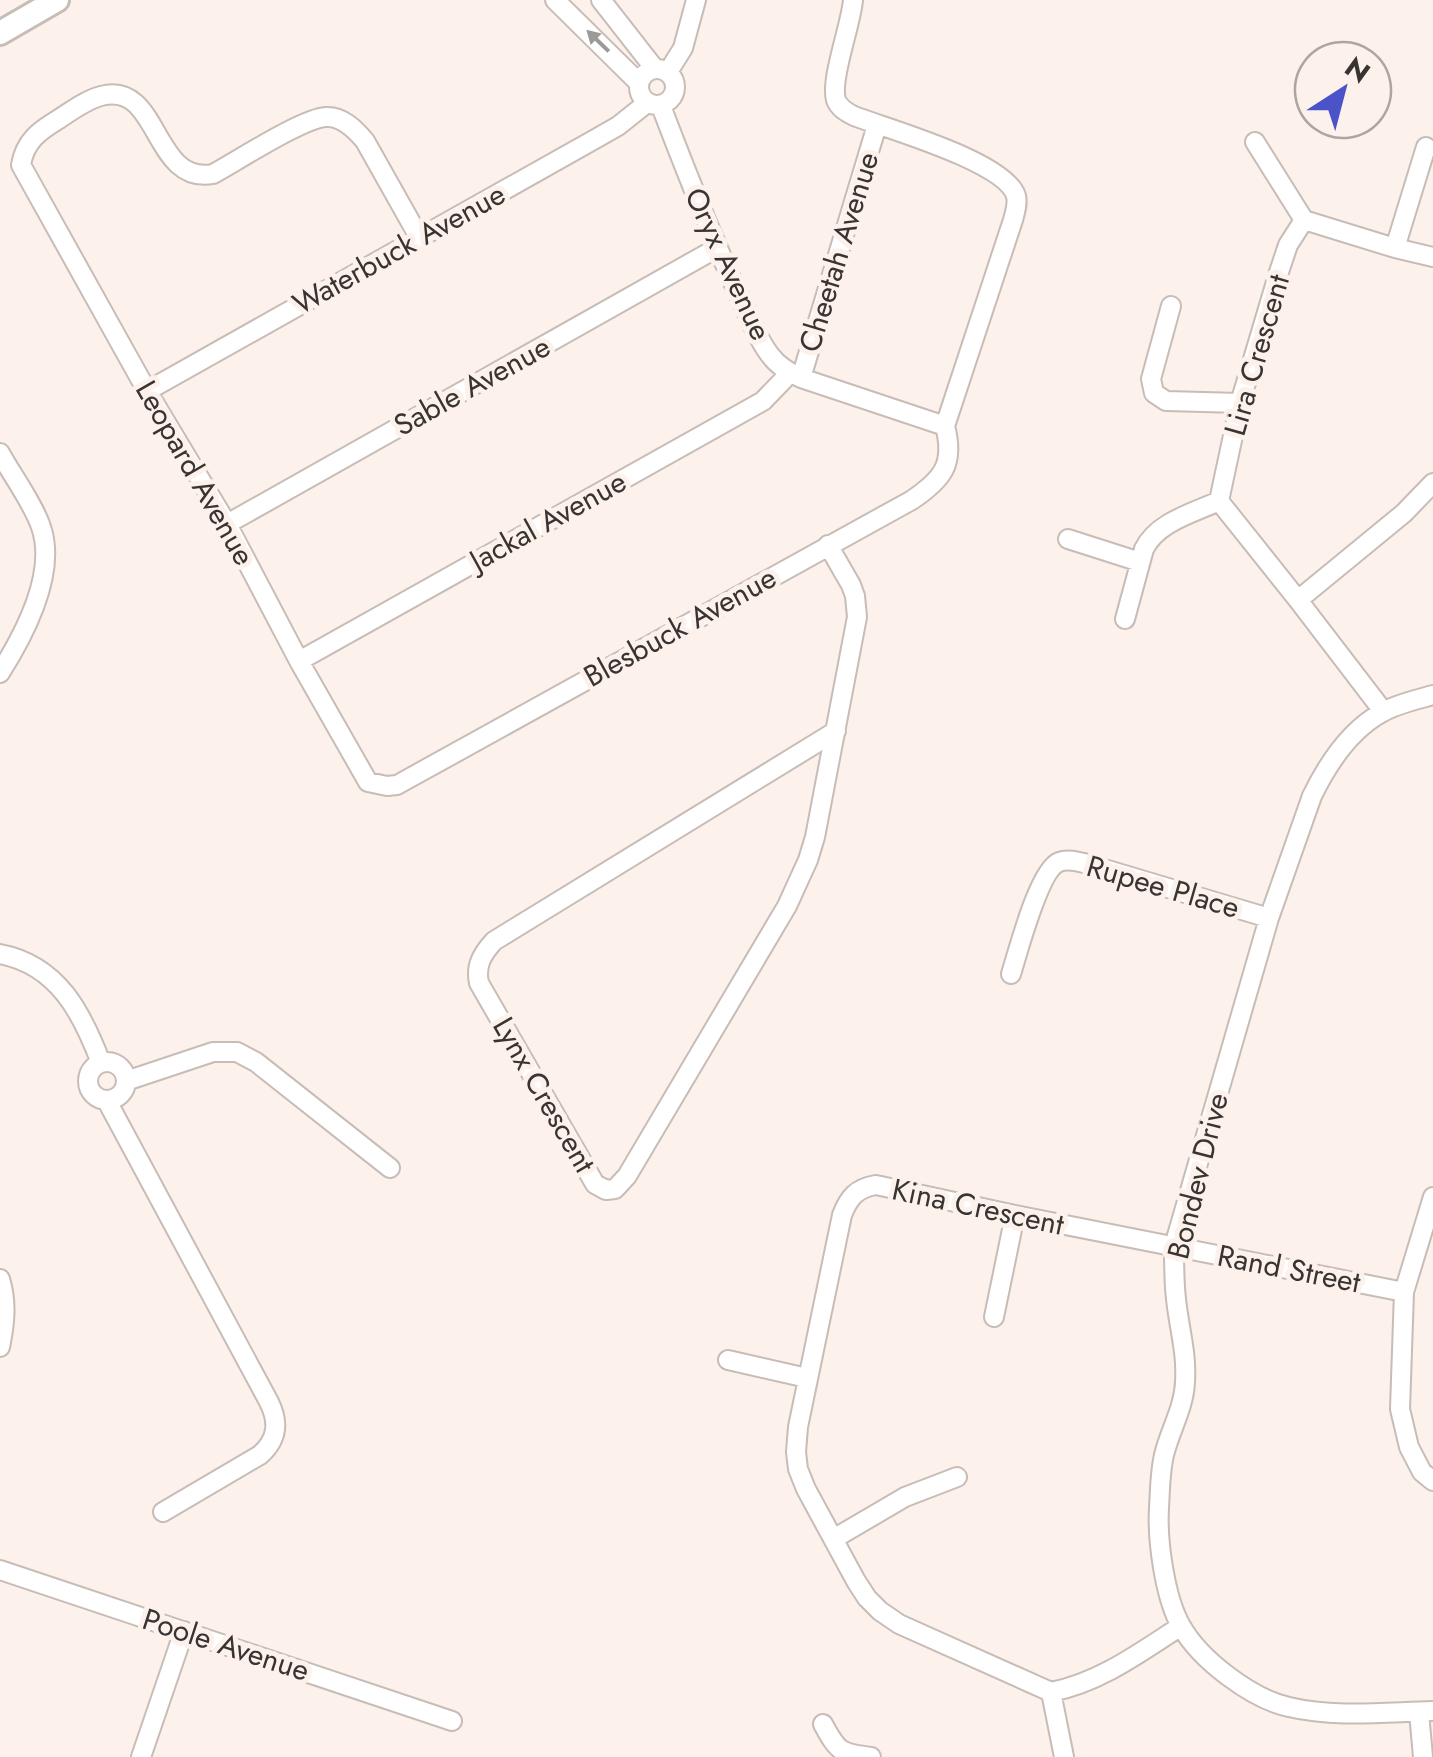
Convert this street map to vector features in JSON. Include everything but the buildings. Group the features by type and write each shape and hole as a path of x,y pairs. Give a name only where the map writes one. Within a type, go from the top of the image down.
{"street":[{"path":"0,34 58,0"},
{"path":"556,0 639,84"},
{"path":"601,0 661,71 673,78 676,92 668,103 654,104 639,91 639,84 648,72 661,71 684,48 696,0"},
{"path":"796,375 945,426 1017,202 1003,179 984,165 842,110 837,103 836,83 853,0"},
{"name":"Leopard Avenue","path":"368,782 227,524 147,391 21,165 32,137 102,96 113,95 132,102 143,111 175,162 202,176 213,174 314,119 336,118 356,130 365,141 418,237"},
{"name":"Waterbuck Avenue","path":"147,391 654,104"},
{"name":"Oryx Avenue","path":"654,104 758,336 770,356 796,375"},
{"name":"Cheetah Avenue","path":"796,375 877,125"},
{"path":"1255,142 1304,220 1433,257"},
{"path":"1395,248 1426,147"},
{"name":"Lira Crescent","path":"1219,501 1240,404 1288,244 1304,220"},
{"name":"Sable Avenue","path":"227,524 717,248"},
{"path":"1170,306 1151,379 1154,393 1166,401 1240,404"},
{"name":"Jackal Avenue","path":"299,660 763,401 796,375"},
{"name":"Blesbuck Avenue","path":"368,782 397,784 929,488 939,478 949,456 945,426"},
{"path":"0,453 39,522 44,560 28,624 0,672"},
{"path":"1298,600 1433,486"},
{"path":"1125,619 1148,540 1155,532 1219,501 1383,711"},
{"path":"1068,539 1140,562"},
{"name":"Lynx Crescent","path":"828,545 857,605 836,731 808,860 787,906 627,1176 616,1189 606,1190 595,1184 479,982 477,974 484,952 494,941 836,731"},
{"name":"Bondev Drive","path":"1426,1712 1326,1712 1286,1707 1228,1676 1181,1626 1165,1573 1158,1512 1164,1457 1185,1387 1185,1346 1176,1298 1174,1246 1269,918 1320,779 1344,743 1383,711 1433,694"},
{"name":"Rupee Place","path":"1011,974 1036,895 1052,866 1060,862 1084,863 1269,918"},
{"path":"0,954 30,964 56,982 80,1014 101,1063"},
{"path":"126,1081 213,1052 238,1052 390,1168"},
{"path":"101,1063 113,1063 126,1075 123,1093 114,1100 95,1096 88,1084 91,1072 101,1063"},
{"path":"107,1101 277,1421 272,1441 260,1455 163,1512"},
{"name":"Kina Crescent","path":"1051,1692 899,1624 880,1611 867,1598 806,1489 798,1469 798,1428 842,1215 855,1193 876,1186 1174,1246"},
{"path":"1433,1197 1404,1292 1400,1409 1409,1447 1422,1472 1433,1481"},
{"path":"994,1317 1015,1215"},
{"name":"Rand Street","path":"1174,1246 1404,1292"},
{"path":"0,1279 5,1313 0,1346"},
{"path":"728,1360 807,1378"},
{"path":"834,1538 905,1497 957,1478"},
{"name":"Poole Avenue","path":"0,1570 452,1720"},
{"path":"1064,1757 1051,1692 1088,1681 1181,1626"},
{"path":"141,1757 184,1631"},
{"path":"1423,1757 1426,1712"},
{"path":"823,1724 837,1747 848,1754 871,1757"}]}
